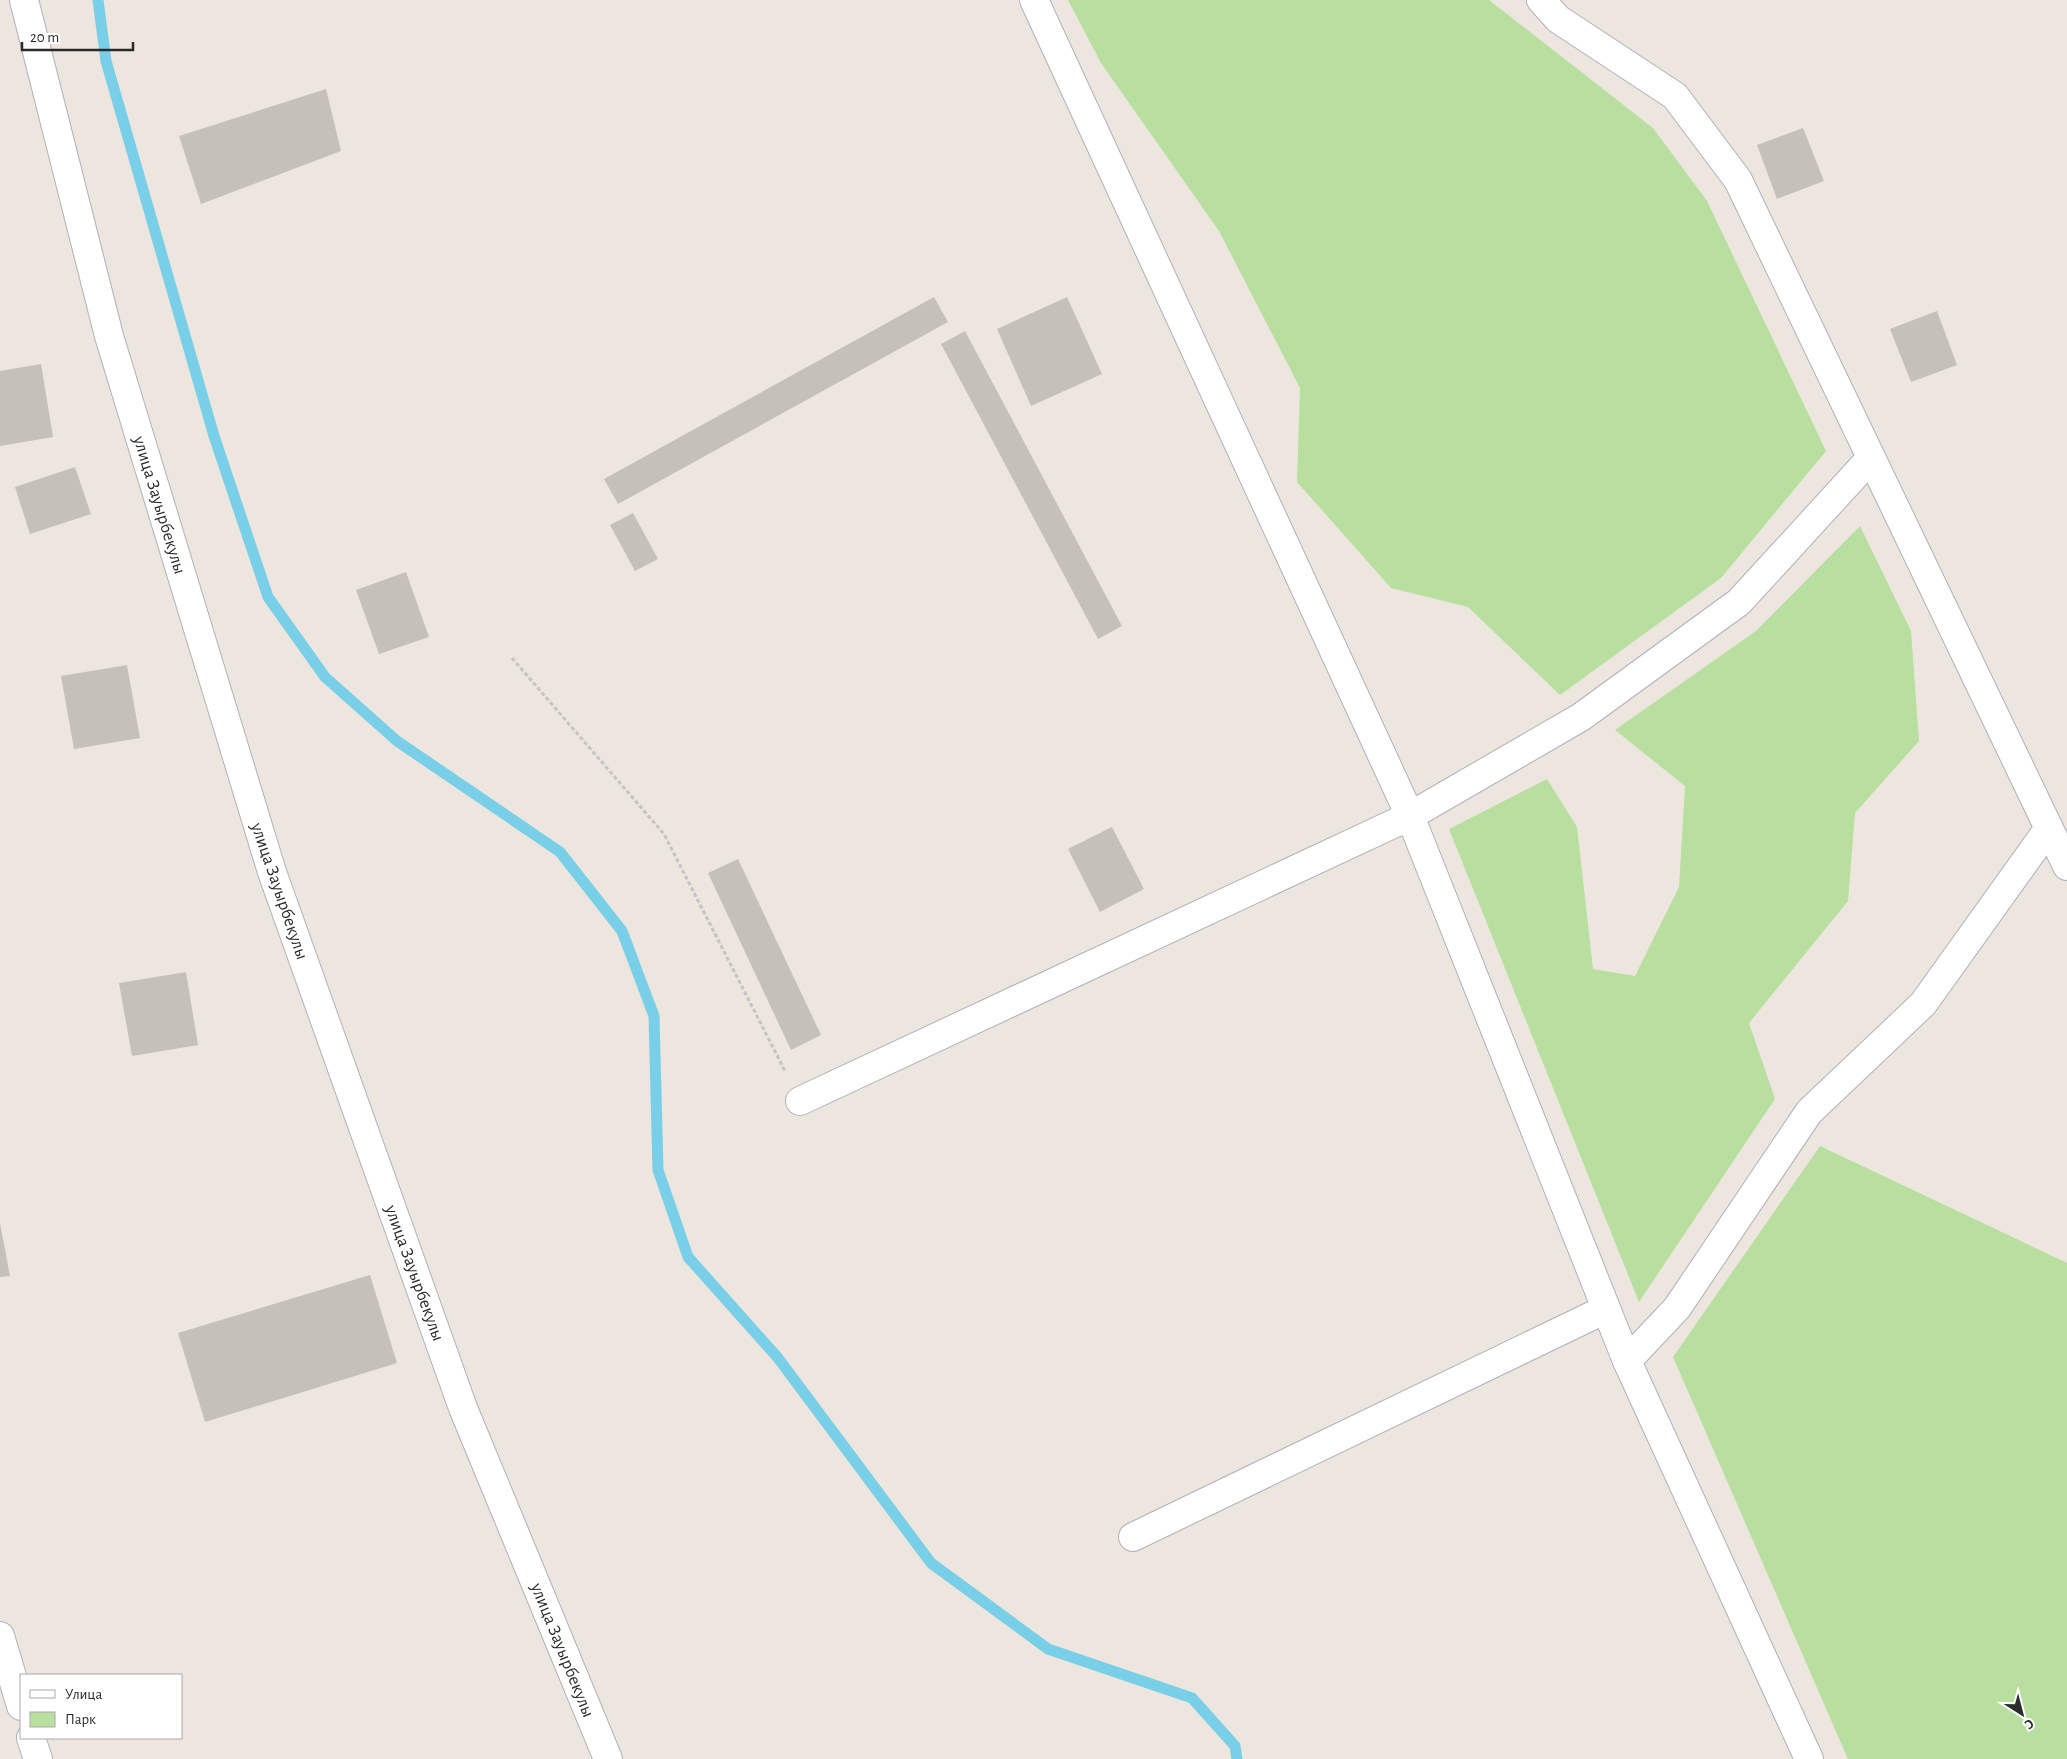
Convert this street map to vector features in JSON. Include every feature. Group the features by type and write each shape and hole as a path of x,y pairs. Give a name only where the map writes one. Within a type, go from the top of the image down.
{"street":[{"name":"улица Зауырбекулы","path":"24,0 109,336 272,872 463,1408 608,1759"},
{"path":"1034,0 1410,816 1627,1361 1809,1759"},
{"path":"1541,0 1558,19 1675,96 1738,180 1870,459 2067,864"},
{"path":"800,1101 1410,816 1581,717 1739,602 1870,459"},
{"path":"1627,1361 1677,1308 1809,1112 1923,1004 2049,828"},
{"path":"1133,1536 1606,1309"},
{"path":"0,1636 20,1703"},
{"path":"31,1739 38,1759"}],"path":[{"path":"512,658 664,834 800,1101"}],"green space":[{"path":"1068,0 1489,0 1653,128 1707,201 1826,451 1721,578 1560,695 1468,607 1391,588 1297,482 1300,388 1219,231 1101,63"},
{"path":"1860,526 1911,631 1919,741 1855,813 1848,901 1749,1023 1775,1099 1639,1302 1449,829 1547,779 1577,827 1593,969 1635,976 1679,887 1685,786 1615,730 1756,631"},
{"path":"1820,1146 2067,1263 2067,1759 1848,1759 1673,1357"}],"building":[{"path":"326,89 341,151 201,204 179,136"},
{"path":"1803,128 1824,181 1777,199 1757,145"},
{"path":"934,297 948,322 618,504 604,479"},
{"path":"1067,297 1102,374 1031,406 997,329"},
{"path":"1937,311 1957,365 1911,382 1890,329"},
{"path":"965,331 1122,626 1098,639 941,344"},
{"path":"41,364 53,437 0,446 0,371"},
{"path":"75,467 91,514 30,534 15,487"},
{"path":"633,513 658,559 635,571 610,525"},
{"path":"406,572 429,637 379,654 356,590"},
{"path":"127,665 140,738 74,749 61,676"},
{"path":"1112,827 1144,889 1100,912 1068,849"},
{"path":"738,859 821,1035 791,1050 708,873"},
{"path":"186,972 198,1045 132,1056 119,983"},
{"path":"0,1223 10,1276 0,1277"},
{"path":"370,1275 397,1363 205,1422 178,1333"}],"waterway":[{"path":"98,0 106,61 214,436 268,597 325,677 397,741 560,852 622,931 654,1016 658,1170 688,1257 778,1358 931,1563 1048,1649 1192,1698 1235,1746 1237,1759"}]}
